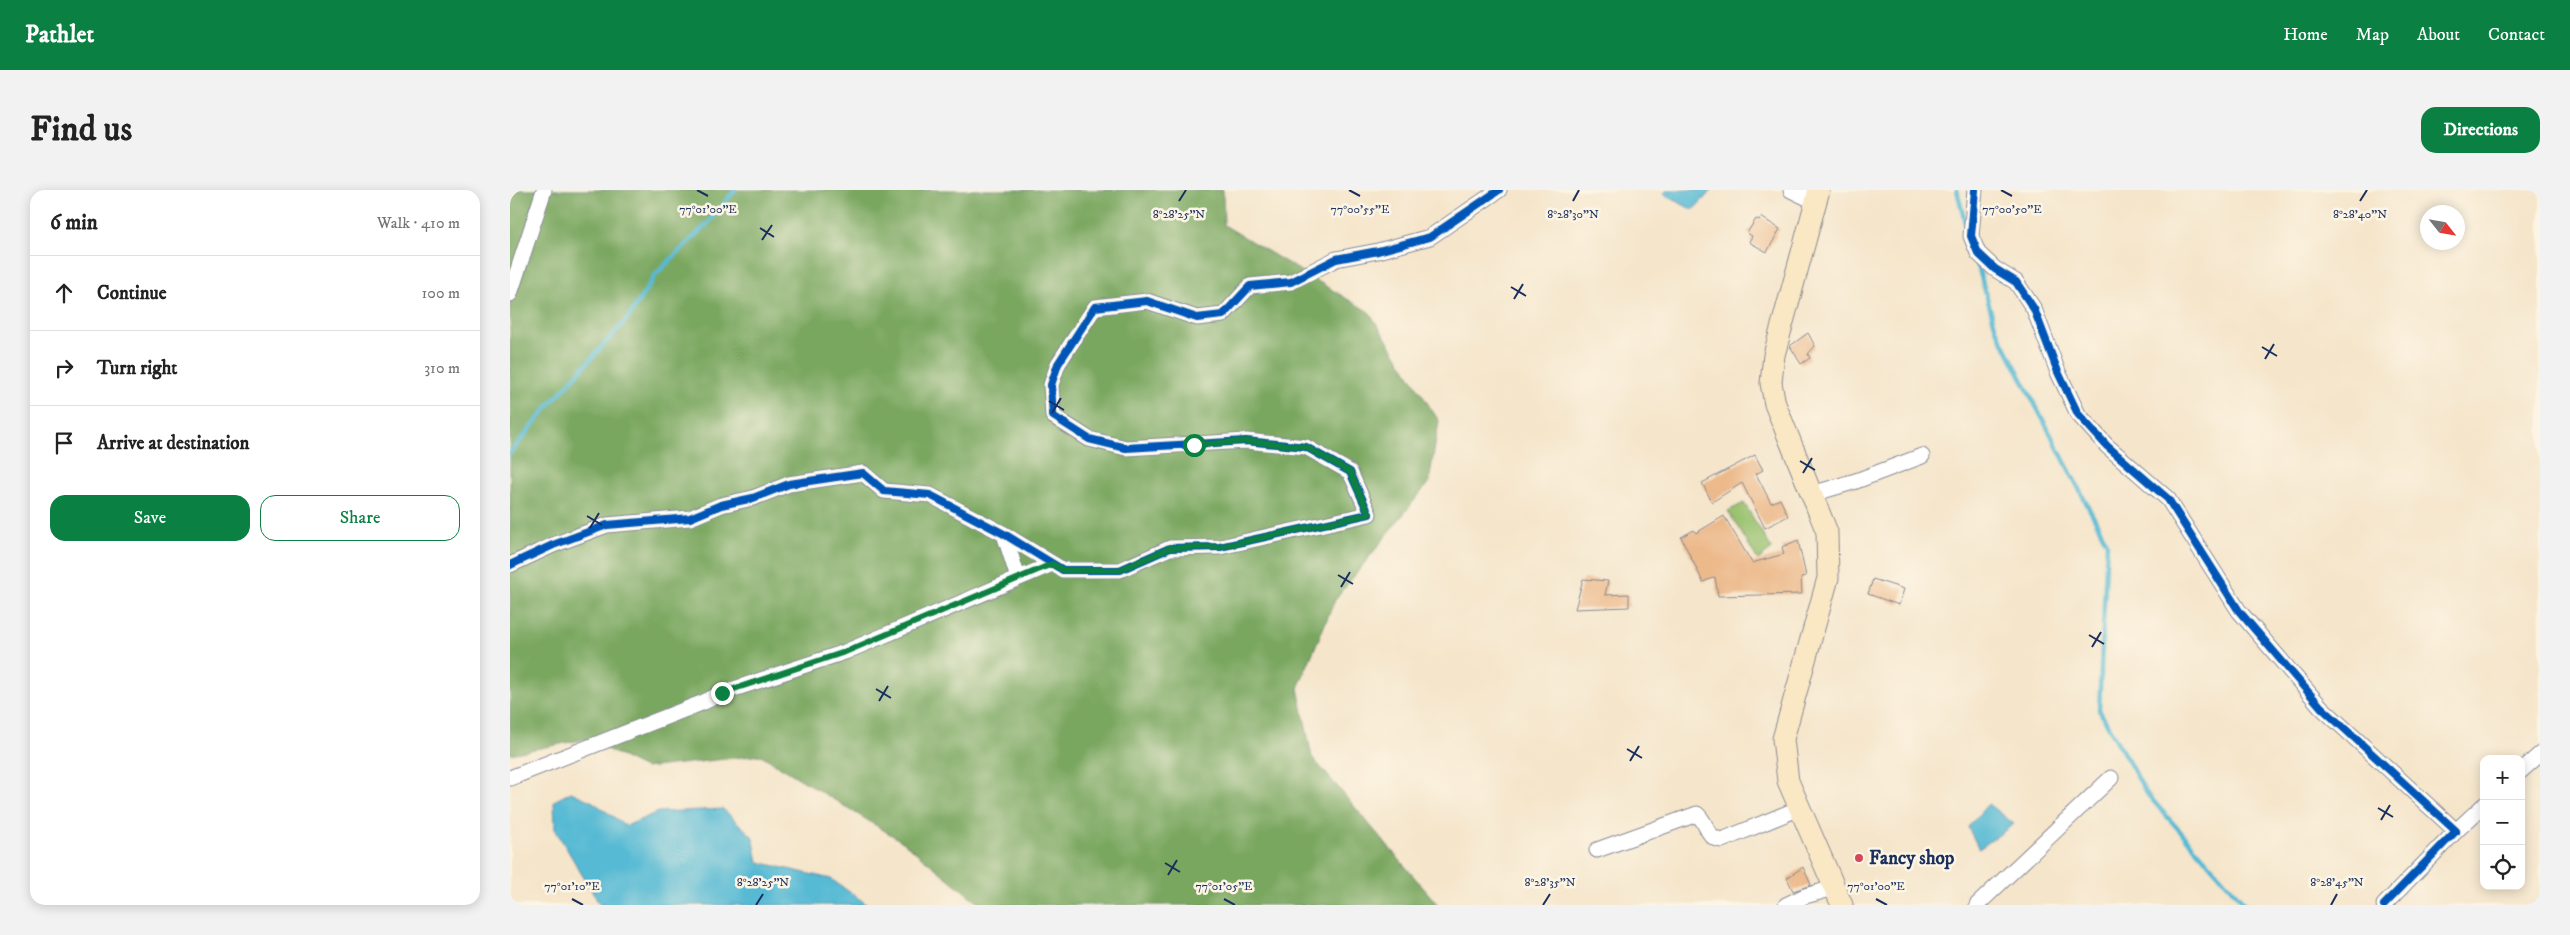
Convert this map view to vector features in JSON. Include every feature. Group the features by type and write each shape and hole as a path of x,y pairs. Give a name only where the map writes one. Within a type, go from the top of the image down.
{"main road":[{"path":"1817,196 1774,355 1771,383 1775,404 1828,532 1828,578 1783,739 1788,781 1838,896"}],"street":[{"path":"510,294 544,190"},
{"path":"510,565 553,545 607,524 690,518 721,505 753,498 789,484 863,473 884,491 930,495 1004,534 1063,570 1120,570 1170,548 1220,547 1369,514 1350,472 1306,447 1246,441 1126,448 1089,439 1054,416 1052,385 1058,364 1095,307 1147,301 1197,318 1222,315 1250,286 1291,282 1336,259 1378,251 1430,237 1499,190"},
{"path":"1791,190 1817,196"},
{"path":"1975,190 1971,236 1978,253 1995,269 2016,282 2034,309 2058,372 2078,414 2107,446 2168,499 2239,611 2321,707 2456,831"},
{"path":"1812,494 1856,481 1922,456"},
{"path":"1004,534 1018,578"},
{"path":"510,778 704,702 722,693 845,652 1052,564"},
{"path":"2525,767 2540,754"},
{"path":"1977,905 2111,778"},
{"path":"1597,850 1697,814 1702,818 1710,836 1715,840 1722,840 1800,808"},
{"path":"2384,905 2456,831 2480,810"},
{"path":"1786,905 1805,896 1838,896"}],"green space":[{"path":"510,190 1223,190 1224,225 1369,312 1439,421 1429,482 1335,600 1298,688 1312,757 1438,905 981,905 903,842 761,755 645,768 586,739 510,754"},
{"path":"1744,503 1772,549 1758,560 1728,511"}],"water":[{"path":"1667,190 1712,190 1693,210 1663,194"},
{"path":"571,792 593,802 626,826 658,812 723,809 753,837 758,862 831,879 868,905 600,905 555,829 554,801"},
{"path":"1988,804 2014,824 1979,849 1968,827"}],"building":[{"path":"1761,217 1780,229 1767,252 1749,242 1752,236 1747,233 1756,219 1759,220"},
{"path":"1808,333 1815,346 1808,354 1810,358 1801,364 1790,346"},
{"path":"1755,455 1763,470 1756,474 1771,503 1780,499 1788,516 1765,528 1742,483 1712,502 1702,483"},
{"path":"1724,516 1752,563 1784,554 1782,547 1798,540 1806,576 1801,577 1802,594 1718,596 1715,577 1703,582 1681,537 1694,530 1696,533"},
{"path":"1583,579 1608,581 1605,595 1629,594 1629,607 1575,609"},
{"path":"1873,579 1904,589 1899,605 1868,594"},
{"path":"1803,867 1811,885 1793,891 1787,878"}],"waterway":[{"path":"510,453 550,404 628,318 656,274 710,221 735,190"},
{"path":"1957,190 1966,227"},
{"path":"1975,256 1996,329 2107,543 2099,710 2147,794 2246,905"}],"cycle path":[{"path":"510,565 553,545 607,525 690,518 721,505 753,498 789,484 863,473 884,491 930,495 1004,534 1063,570 1120,570 1170,548 1220,547 1369,514 1350,472 1306,447 1246,441 1126,448 1089,439 1053,416 1051,385 1058,364 1095,307 1147,301 1197,318 1223,315 1250,286 1291,282 1336,259 1378,251 1430,237 1499,190"},
{"path":"1975,190 1971,236 1978,253 1995,269 2016,282 2034,309 2058,372 2078,414 2107,446 2168,499 2239,611 2321,707 2456,831 2384,905"}],"place":[{"name":"Fancy shop","path":"1859,858"}],"route":[{"path":"722,693 845,652 1052,564 1063,570 1120,570 1170,548 1220,547 1369,514 1350,472 1306,447 1246,441 1194,445"}]}
